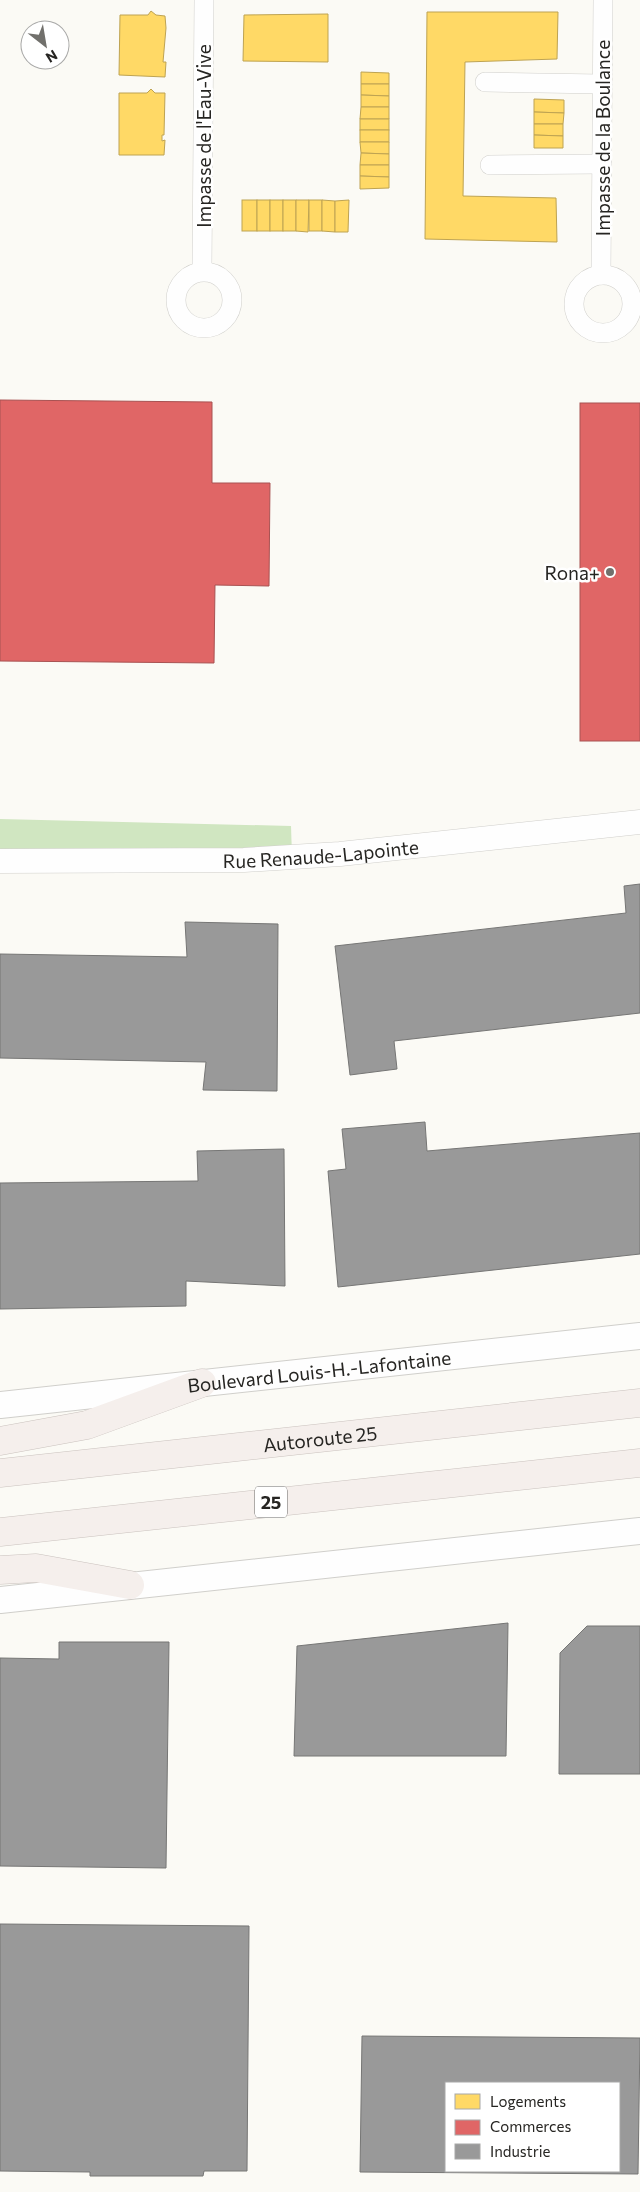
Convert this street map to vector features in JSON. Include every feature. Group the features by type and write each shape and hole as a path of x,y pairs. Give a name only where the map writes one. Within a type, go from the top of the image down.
{"highway":[{"path":"0,1441 87,1426 202,1383"},
{"name":"Autoroute 25","path":"0,1472 640,1403"},
{"name":"25","path":"0,1532 640,1462"},
{"path":"0,1570 36,1568 130,1585"}],"main road":[{"name":"Boulevard Louis-H.-Lafontaine","path":"0,1405 640,1336"},
{"path":"0,1600 640,1531"}],"street":[{"name":"Impasse de l'Eau-Vive","path":"202,271 204,0"},
{"name":"Impasse de la Boulance","path":"601,275 603,0"},
{"path":"485,82 602,84"},
{"path":"490,165 602,164"},
{"name":"Rue Renaude-Lapointe","path":"0,861 244,860 340,854 640,822"}],"green space":[{"path":"0,819 291,826 292,856 0,861"}],"building: Logements":[{"path":"151,11 156,15 165,16 166,28 163,62 166,62 165,77 119,75 120,15 148,15"},
{"path":"427,12 558,12 557,59 465,62 463,196 556,198 557,242 425,239"},
{"path":"328,14 328,62 243,61 244,15"},
{"path":"361,72 389,73 389,84 361,84"},
{"path":"361,84 389,84 389,96 361,95"},
{"path":"151,89 155,93 165,93 164,135 162,135 162,141 165,140 164,155 119,155 119,93 147,93"},
{"path":"361,95 389,96 389,107 361,107"},
{"path":"534,99 564,100 564,113 534,112"},
{"path":"361,107 389,107 389,119 360,119"},
{"path":"534,112 564,113 563,124 534,124"},
{"path":"360,119 389,119 389,130 360,130"},
{"path":"534,124 563,124 563,136 534,135"},
{"path":"360,130 389,130 389,142 360,142"},
{"path":"534,135 563,136 563,148 534,148"},
{"path":"360,142 389,142 389,154 361,153"},
{"path":"361,153 389,154 389,165 360,165"},
{"path":"360,165 389,165 389,177 360,176"},
{"path":"360,176 389,177 389,188 360,189"},
{"path":"242,200 257,200 257,231 242,231"},
{"path":"257,200 270,200 270,231 257,231"},
{"path":"270,200 283,200 283,231 270,231"},
{"path":"283,200 296,200 296,231 283,231"},
{"path":"296,200 309,200 308,232 296,231"},
{"path":"309,200 322,200 322,231 309,231"},
{"path":"322,200 335,201 335,232 322,231"},
{"path":"349,200 348,232 335,232 335,201"}],"building: Commerces":[{"path":"0,400 212,402 212,483 270,483 269,586 215,585 214,663 0,661"},
{"name":"Rona+","path":"580,403 640,403 640,741 580,741"}],"building: Industrie":[{"path":"640,884 640,1013 394,1041 397,1069 350,1075 335,946 626,913 624,886"},
{"path":"185,922 278,924 277,1091 203,1090 206,1062 0,1058 0,954 187,957"},
{"path":"425,1122 427,1151 640,1133 640,1254 338,1287 328,1171 346,1169 342,1129"},
{"path":"284,1149 285,1286 186,1281 186,1306 0,1309 0,1183 198,1181 197,1151"},
{"path":"508,1623 506,1756 294,1756 297,1646"},
{"path":"587,1626 640,1626 640,1774 559,1774 560,1653"},
{"path":"59,1642 169,1642 166,1868 0,1866 0,1658 59,1659"},
{"path":"0,1924 249,1926 247,2171 204,2171 203,2176 90,2176 90,2172 0,2171"},
{"path":"362,2036 640,2038 638,2174 360,2172"}],"place":[{"name":"Rona+","path":"610,572"}]}
